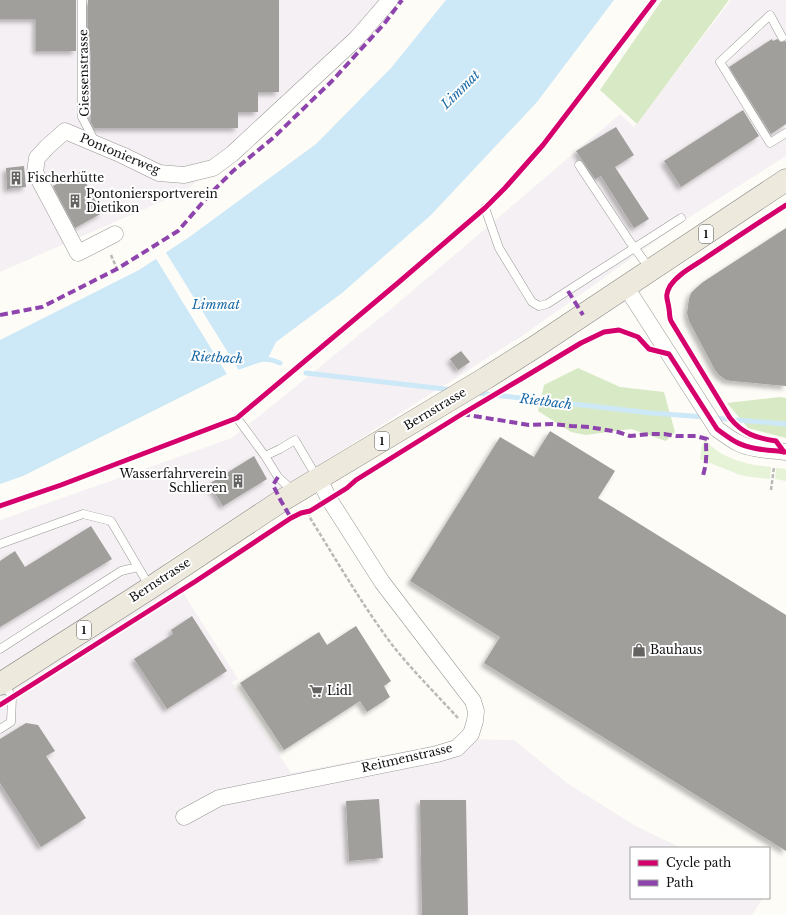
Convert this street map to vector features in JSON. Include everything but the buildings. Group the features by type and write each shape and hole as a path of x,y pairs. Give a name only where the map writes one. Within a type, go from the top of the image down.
{"main road":[{"name":"Bernstrasse","path":"1,683 150,588 281,501 298,503 318,479 486,378 652,270 786,180"}],"street":[{"name":"Pontonierweg","path":"115,234 78,254 35,172 37,158 65,131 122,155 159,173 184,174 213,168 232,154 357,38 390,0"},
{"path":"626,287 717,429 739,444 752,448 786,452"},
{"path":"318,479 382,582 473,701 476,711 471,734"},
{"name":"Reitmenstrasse","path":"184,817 219,798 437,754 457,748 471,734"}],"lane":[{"name":"Giessenstrasse","path":"82,0 82,117 95,143"},
{"path":"782,37 770,15 720,62 770,143 786,133"},
{"path":"579,165 634,248 652,270"},
{"path":"485,208 499,248 532,302 539,306 547,304 681,218"},
{"path":"237,418 298,503"},
{"path":"265,456 295,440 318,479"},
{"path":"0,544 83,514 112,521 150,588"},
{"path":"0,649 121,571 138,567"},
{"path":"0,729 11,722 12,697 1,683"}],"path":[{"path":"114,261 117,269"},
{"path":"771,490 774,464"},
{"path":"308,512 330,499"},
{"path":"298,503 308,512 352,586 394,646 416,673 463,722 471,734"}],"shaded area":[{"path":"0,0 387,0 186,191 0,272"},
{"path":"731,0 786,0 786,156 688,218 525,334 164,563 238,679 232,682 291,773 438,745 456,739 514,740 567,783 634,825 679,847 630,847 630,899 762,899 752,915 0,915 0,520 232,438 391,309 620,114 634,127"}],"green space":[{"path":"662,0 729,0 637,124 600,90"},
{"path":"578,368 620,387 664,392 675,432 666,441 631,429 586,435 571,432 538,411 544,385"},
{"path":"780,397 786,398 786,438 748,428 727,403"},
{"path":"705,440 719,452 735,460 753,465 771,467 770,479 740,475 700,459 702,445"},
{"path":"776,468 786,469 786,481 775,479"}],"water":[{"name":"Limmat","path":"446,0 614,0 537,102 431,215 342,293 276,342 267,360 229,373 23,476 0,484 0,340 139,270 188,238 316,144 391,68"}],"pier":[{"path":"165,251 240,372 228,376 155,257"}],"waterway":[{"name":"Rietbach","path":"262,359 280,363"},
{"name":"Rietbach","path":"306,373 453,390"},
{"name":"Rietbach","path":"477,393 651,413 705,417"},
{"name":"Rietbach","path":"713,418 786,424"}],"marked path":[{"path":"0,315 42,307 117,269 178,231 210,194 233,171 273,138 332,81 384,24 402,0"},
{"path":"568,291 583,315"},
{"path":"462,414 529,425 553,424 589,427 618,432 630,436 651,434 696,436 707,439 706,463 703,476"},
{"path":"278,477 273,485 291,518"}],"cycle path":[{"path":"0,506 61,485 237,418 399,282 485,208 505,188 543,145 654,0"},
{"path":"784,452 776,441 745,432 730,418 671,321 667,295 670,286 681,274 786,205"},
{"path":"0,705 196,581 291,518 301,513 310,511 347,488 356,480 462,414 581,343 604,332 619,330 638,337 649,349 669,354 717,429 730,438 749,447 786,452"}],"place":[{"name":"Fischerhütte","path":"16,178"},
{"name":"Pontoniersportverein Dietikon","path":"75,201"},
{"name":"Wasserfahrverein Schlieren","path":"238,481"},
{"name":"Bauhaus","path":"639,650"},
{"name":"Lidl","path":"316,691"}]}
